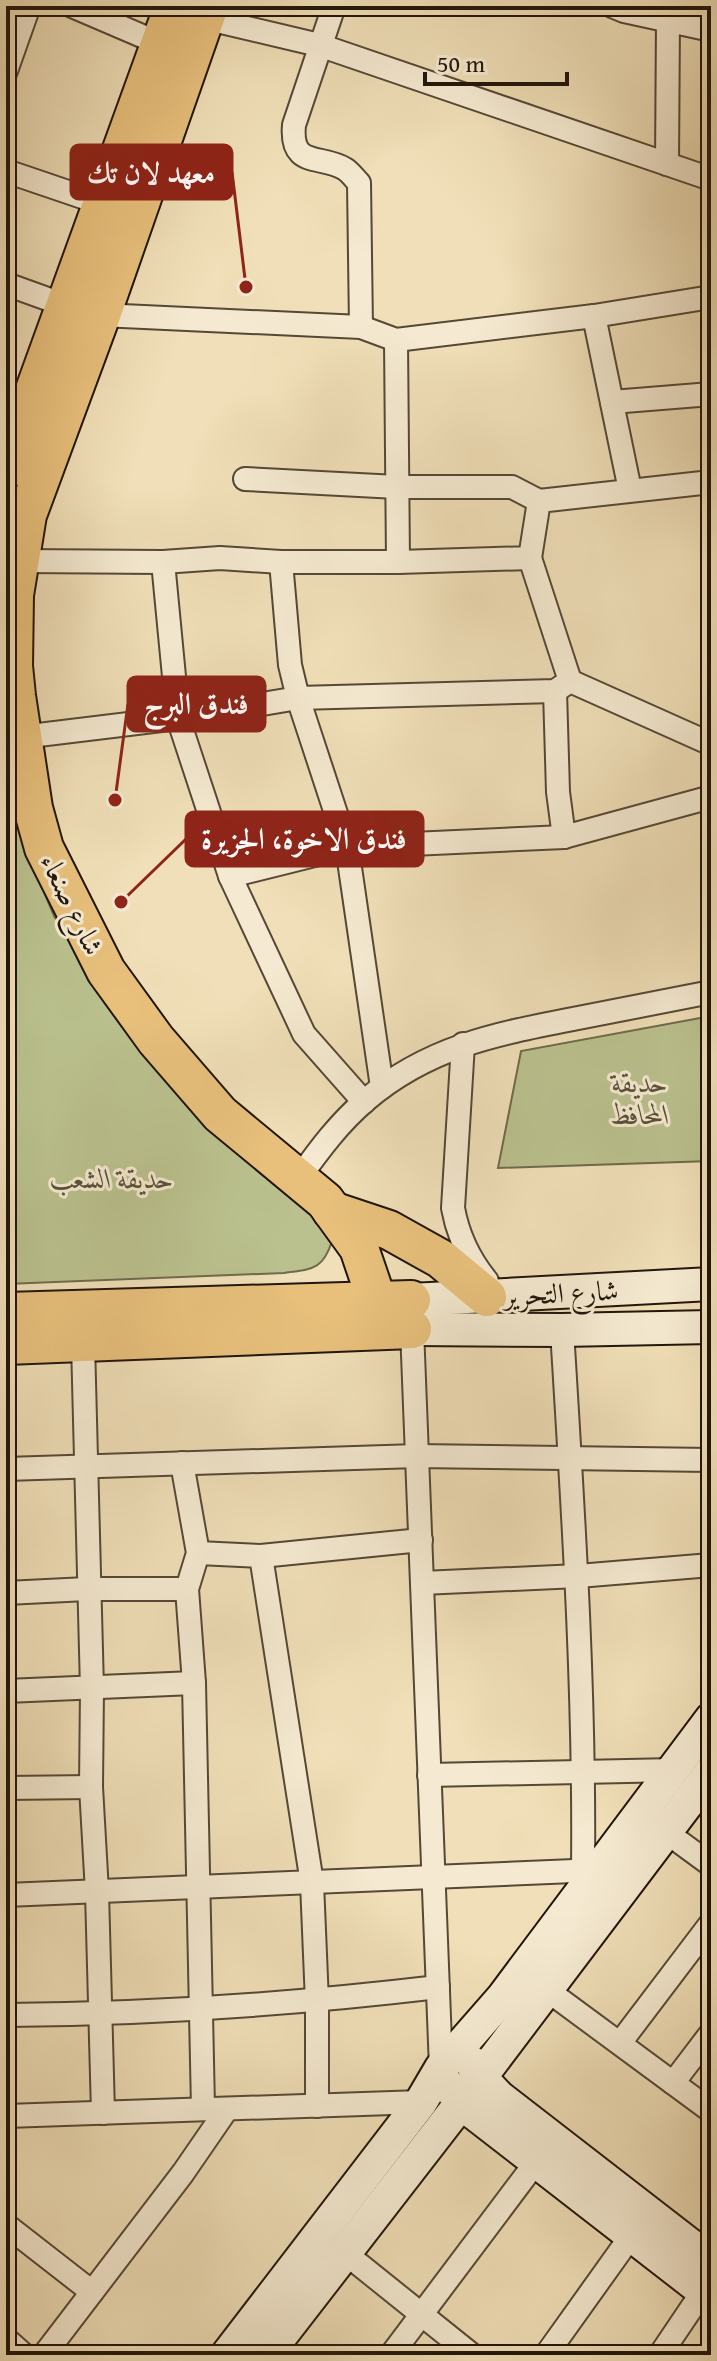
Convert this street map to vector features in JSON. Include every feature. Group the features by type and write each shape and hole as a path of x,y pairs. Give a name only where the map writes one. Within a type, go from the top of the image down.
{"highway":[{"name":"شارع صنعاء","path":"6,470 84,310 103,204 182,21"},
{"name":"شارع صنعاء","path":"182,21 84,310 27,515 14,595 10,657 33,808 44,848 106,971 156,1040 220,1114 299,1178 332,1211 400,1310"},
{"path":"332,1211 389,1230 441,1259 495,1296"},
{"path":"6,1312 400,1310"},
{"path":"6,1345 83,1343 400,1310"}],"main road":[{"name":"شارع التحرير","path":"400,1310 495,1296 711,1284"},
{"name":"شارع التحرير","path":"400,1310 562,1330 711,1327"},
{"path":"227,2355 421,2102 441,2068 503,1997 590,1870 675,1770 711,1719"},
{"path":"279,2351 345,2253 711,1772"},
{"path":"461,2044 481,2078 499,2097 708,2283"},
{"path":"441,2068 449,2087 461,2103 631,2236 708,2283"}],"street":[{"path":"6,71 29,6"},
{"path":"72,6 319,45 711,179"},
{"path":"334,6 294,125 293,139 299,152 346,169 359,183 361,327"},
{"path":"620,8 711,30"},
{"path":"667,164 668,19"},
{"path":"6,171 103,204"},
{"path":"6,284 84,310 361,327 396,340 594,316 711,297"},
{"path":"594,316 630,490"},
{"path":"396,340 398,562"},
{"path":"612,402 711,394"},
{"path":"245,479 397,487 512,487 539,501 711,482"},
{"path":"539,501 530,558 563,686 558,792 564,837"},
{"path":"19,561 163,562 220,558 281,562 398,562 530,558"},
{"path":"163,562 178,718 230,876 304,1034 364,1102"},
{"path":"281,562 290,665 347,847 382,1087"},
{"path":"22,737 178,718 298,698 563,686 711,744"},
{"path":"230,876 347,847 564,837 711,797"},
{"path":"299,1178 328,1137 382,1087 421,1063 463,1044 507,1032 711,992"},
{"path":"463,1044 453,1208 456,1226 468,1254 495,1296"},
{"path":"400,1310 417,1456 441,2068"},
{"path":"6,1895 590,1870 578,1576 562,1330"},
{"path":"83,1343 92,1689 91,1787 103,2113"},
{"path":"6,1469 417,1456 711,1460"},
{"path":"182,1463 198,1553 187,1589 194,1683 203,2108"},
{"path":"198,1553 261,1556 421,1540"},
{"path":"261,1556 310,1883 317,2002 317,2106"},
{"path":"422,1583 578,1576 711,1565"},
{"path":"6,1593 187,1589"},
{"path":"6,1691 194,1683"},
{"path":"429,1775 675,1770"},
{"path":"6,1788 91,1787"},
{"path":"666,1832 711,1865"},
{"path":"620,2043 711,1923"},
{"path":"437,1959 461,2044"},
{"path":"6,2015 200,2010 317,2002 438,1987"},
{"path":"547,1990 711,2111"},
{"path":"673,2083 711,2033"},
{"path":"6,2116 421,2102"},
{"path":"44,2355 183,2173 227,2109"},
{"path":"391,2355 536,2162"},
{"path":"6,2225 92,2292"},
{"path":"546,2355 631,2236"},
{"path":"345,2253 472,2355"},
{"path":"660,2355 708,2283"},
{"path":"6,2339 24,2355"}],"green space":[{"name":"حديقة الشعب","path":"6,770 22,839 54,916 97,985 193,1111 256,1169 316,1208 332,1241 320,1263 284,1273 6,1284"},
{"name":"حديقة المحافظ","path":"711,1016 711,1161 498,1168 521,1051"}],"place":[{"name":"معهد لان تك","path":"246,287"},
{"name":"فندق البرج","path":"115,800"},
{"name":"فندق الاخوة، الجزيرة","path":"121,902"}]}
